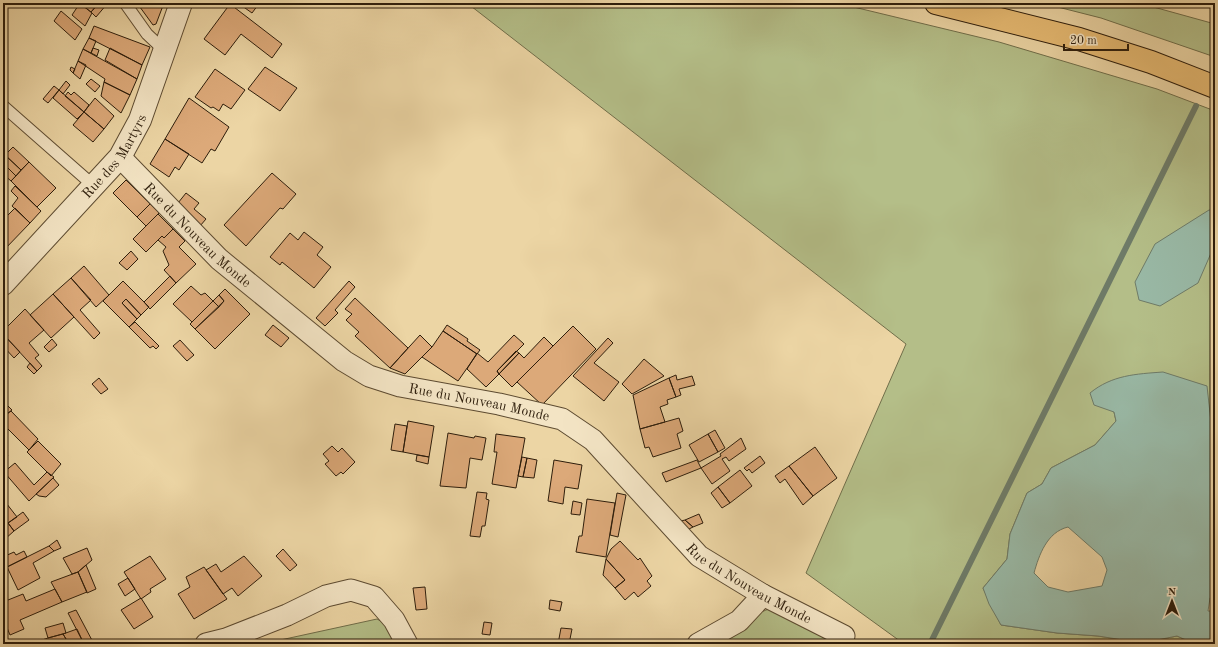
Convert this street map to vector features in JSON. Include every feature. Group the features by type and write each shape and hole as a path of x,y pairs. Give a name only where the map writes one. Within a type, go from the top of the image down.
{"main road":[{"path":"936,3 1079,39 1151,62 1215,88"}],"street":[{"name":"Rue des Martyrs","path":"3,284 120,158 140,120 181,3"},
{"name":"Rue du Nouveau Monde","path":"120,158 219,259 344,361 369,376 400,386 499,404 562,419 593,440 699,556 763,595 844,636"},
{"path":"206,644 226,640 287,615 326,596 351,590 374,597 394,620 407,644"},
{"path":"698,644 739,621 763,595"}],"lane":[{"path":"125,3 147,34 165,51"},
{"path":"3,106 94,186"}],"green space":[{"path":"467,3 837,3 999,42 1157,89 1215,111 1215,210 1209,211 1215,244 1215,430 1211,422 1206,386 1114,412 1116,421 1095,445 1051,468 1042,484 1027,493 1010,534 1007,559 983,588 1001,625 1057,633 1098,636 1142,643 1177,636 1195,644 904,644 806,573 906,344"},
{"path":"1042,3 1139,3 1215,24 1215,57 1101,18"},
{"path":"781,604 842,644 698,644 739,621"},
{"path":"377,619 423,644 262,644"}],"shaded area":[{"path":"1209,210 1215,210 1215,244 1198,283 1160,306 1139,300 1135,282 1155,244"},
{"path":"1163,372 1207,386 1211,422 1215,430 1215,592 1210,598 1208,611 1215,611 1215,644 1195,644 1177,636 1142,643 1098,636 1057,633 1001,625 989,604 983,588 1007,559 1010,534 1027,493 1042,484 1051,468 1095,445 1116,421 1114,412 1094,405 1090,393 1107,382 1125,376","holes":["1068,527 1102,557 1107,570 1102,586 1068,592 1048,587 1034,573 1041,552 1049,539 1061,530"]}],"building":[{"path":"80,3 92,13 85,26 72,15"},
{"path":"86,3 99,3 91,12 83,6"},
{"path":"99,3 107,4 96,17 91,12"},
{"path":"137,3 164,3 156,24 153,25"},
{"path":"238,3 255,3 258,5 252,13"},
{"path":"230,4 282,44 272,58 241,34 225,55 204,39"},
{"path":"61,11 82,29 75,40 54,21"},
{"path":"94,26 150,47 142,65 89,38"},
{"path":"89,38 96,41 91,53 83,49"},
{"path":"93,48 99,50 97,56 91,53"},
{"path":"110,48 142,65 137,79 105,60"},
{"path":"83,49 137,79 130,95 104,82 105,79 78,61"},
{"path":"78,61 86,65 80,79 73,73"},
{"path":"71,67 75,69 73,73 70,70"},
{"path":"265,67 297,88 280,111 248,89"},
{"path":"215,69 245,90 231,109 223,104 219,111 213,107 211,108 195,97"},
{"path":"91,79 100,86 95,92 86,84"},
{"path":"66,81 70,85 63,94 59,90"},
{"path":"104,82 130,95 121,113 101,96"},
{"path":"54,86 59,90 48,103 43,99"},
{"path":"59,90 84,112 77,119 53,98"},
{"path":"68,92 71,95 74,92 89,105 84,112 65,96"},
{"path":"95,98 114,116 104,129 84,112"},
{"path":"189,98 229,127 215,151 211,149 202,163 165,139"},
{"path":"84,112 104,129 93,142 73,125"},
{"path":"165,139 189,154 179,170 175,167 169,177 150,164"},
{"path":"13,147 29,162 21,170 5,155"},
{"path":"5,155 21,170 16,176 3,163 3,157"},
{"path":"29,162 56,188 37,207 11,181"},
{"path":"3,163 16,176 11,181 3,174"},
{"path":"272,173 296,194 283,209 280,208 246,246 224,225"},
{"path":"126,180 150,204 137,217 113,193"},
{"path":"15,186 41,211 30,223 12,206 18,198 11,191"},
{"path":"186,193 199,203 194,209 206,219 200,226 178,203"},
{"path":"3,197 7,201 3,206"},
{"path":"150,204 159,213 146,226 137,217"},
{"path":"15,208 30,223 3,251 3,220"},
{"path":"158,214 173,229 164,238 162,236 146,252 133,239"},
{"path":"173,229 185,241 179,247 196,264 176,283 164,270 169,265 163,251 166,247 158,240 162,236 164,238"},
{"path":"304,232 323,247 317,255 331,267 314,288 282,262 280,265 270,257 290,233 298,240"},
{"path":"131,251 138,259 127,270 119,263"},
{"path":"84,266 109,295 96,307 71,278"},
{"path":"170,276 176,283 150,309 144,302"},
{"path":"71,278 91,300 80,310 100,333 94,339 53,294"},
{"path":"123,281 149,307 141,315 126,299 122,303 137,319 129,327 103,301"},
{"path":"349,281 355,287 335,310 338,313 325,326 316,318"},
{"path":"191,286 201,295 205,293 213,301 192,322 173,304"},
{"path":"225,289 250,314 215,349 195,329 224,301 219,295"},
{"path":"53,294 74,317 51,338 30,315"},
{"path":"219,295 224,301 219,307 213,301"},
{"path":"355,298 408,348 390,368 355,336 359,332 346,320 352,314 345,309"},
{"path":"126,299 141,315 137,319 122,303"},
{"path":"213,301 219,307 195,329 190,324"},
{"path":"25,309 44,330 29,343 39,355 35,358 42,366 37,371 3,334 3,331"},
{"path":"135,322 159,346 156,349 153,346 150,348 129,327"},
{"path":"273,325 289,338 281,347 265,335"},
{"path":"447,325 468,339 467,341 480,350 477,354 443,331"},
{"path":"573,326 596,349 542,405 517,382"},
{"path":"443,331 477,354 458,381 422,357 432,347"},
{"path":"3,334 20,352 14,358 3,346"},
{"path":"420,335 432,347 405,374 390,368"},
{"path":"514,335 524,344 497,371 499,374 486,387 467,369 477,353 488,362"},
{"path":"544,337 553,346 512,387 499,374 519,353 524,358"},
{"path":"608,338 613,343 594,363 619,382 604,401 573,376"},
{"path":"52,339 57,345 49,352 44,347"},
{"path":"180,340 194,355 187,361 173,346"},
{"path":"516,351 519,353 499,374 497,371"},
{"path":"644,359 664,376 632,394 622,384"},
{"path":"30,363 37,371 34,374 27,367"},
{"path":"676,375 677,380 692,376 695,385 679,389 681,395 676,397 669,378"},
{"path":"99,378 108,389 101,394 92,384"},
{"path":"669,378 676,397 667,400 668,404 660,407 665,422 640,429 633,395"},
{"path":"3,401 12,410 3,417"},
{"path":"11,411 38,439 29,450 3,424 3,417"},
{"path":"679,418 683,431 677,434 681,448 653,457 649,447 645,448 640,429"},
{"path":"408,421 434,426 429,457 403,452"},
{"path":"395,424 407,426 403,452 391,450"},
{"path":"715,430 725,448 718,452 708,434"},
{"path":"448,433 474,438 475,436 486,438 482,460 470,458 466,488 440,486"},
{"path":"496,434 525,438 516,488 492,484 497,452 494,452"},
{"path":"708,434 718,452 699,462 689,445"},
{"path":"741,438 746,449 729,461 726,457 722,459 730,471 712,484 701,468 721,456 720,454"},
{"path":"38,441 61,464 51,476 27,452"},
{"path":"332,446 338,452 342,448 355,462 343,474 341,472 336,476 325,464 329,461 323,454"},
{"path":"815,447 837,478 813,496 789,466"},
{"path":"3,449 8,456 3,460"},
{"path":"417,455 429,457 428,464 416,461"},
{"path":"760,456 765,463 752,473 749,469 747,471 744,468"},
{"path":"522,457 527,458 523,477 518,476"},
{"path":"527,458 537,460 534,478 523,477"},
{"path":"554,460 582,465 578,489 565,487 563,504 548,501"},
{"path":"697,460 701,468 666,482 662,473"},
{"path":"15,463 34,485 47,472 54,477 29,501 4,472"},
{"path":"789,466 813,496 803,505 785,479 780,483 775,476"},
{"path":"740,470 752,486 730,503 718,487"},
{"path":"53,478 59,485 46,497 36,494"},
{"path":"718,487 730,503 722,508 711,493"},
{"path":"477,492 487,493 486,499 489,500 485,526 482,526 480,537 470,536"},
{"path":"617,493 626,495 618,537 610,535"},
{"path":"3,499 17,517 8,523 3,516"},
{"path":"587,499 615,503 606,557 576,552 579,536 582,536"},
{"path":"573,501 582,503 580,515 571,514"},
{"path":"23,512 29,520 14,531 8,523"},
{"path":"699,514 703,523 693,527 685,520"},
{"path":"685,520 693,527 687,530 681,521"},
{"path":"8,523 14,531 5,539 3,527"},
{"path":"57,540 61,548 54,551 49,546"},
{"path":"620,541 638,560 640,558 652,576 647,581 651,586 638,597 634,592 625,600 615,588 625,580 606,559 611,549"},
{"path":"49,546 54,551 33,563 40,578 18,590 7,567"},
{"path":"87,548 92,560 78,572 72,574 63,558"},
{"path":"283,549 297,565 290,571 276,556"},
{"path":"24,551 27,557 3,569 3,557 14,552 16,555"},
{"path":"150,556 166,579 150,589 151,592 141,599 124,572"},
{"path":"244,556 262,576 238,596 232,588 223,594 206,570 216,564 221,572"},
{"path":"606,559 625,580 615,588 603,575"},
{"path":"86,565 96,589 87,593 78,572"},
{"path":"204,567 227,599 194,619 178,594 190,587 186,577"},
{"path":"78,572 87,592 62,602 51,582"},
{"path":"128,578 135,589 125,596 118,584"},
{"path":"425,587 427,609 416,610 413,588"},
{"path":"55,589 62,602 20,620 24,629 10,635 3,618 3,602 23,594 26,601"},
{"path":"141,598 153,617 134,629 121,610"},
{"path":"550,600 562,602 560,611 549,609"},
{"path":"76,610 94,644 84,644 68,613"},
{"path":"484,622 492,623 490,635 482,634"},
{"path":"63,623 66,633 48,638 45,628"},
{"path":"561,628 572,629 569,644 558,644"},
{"path":"77,629 84,644 69,644 63,634"},
{"path":"63,634 69,644 30,644 48,638"}],"waterway":[{"path":"930,644 1196,106"}]}
